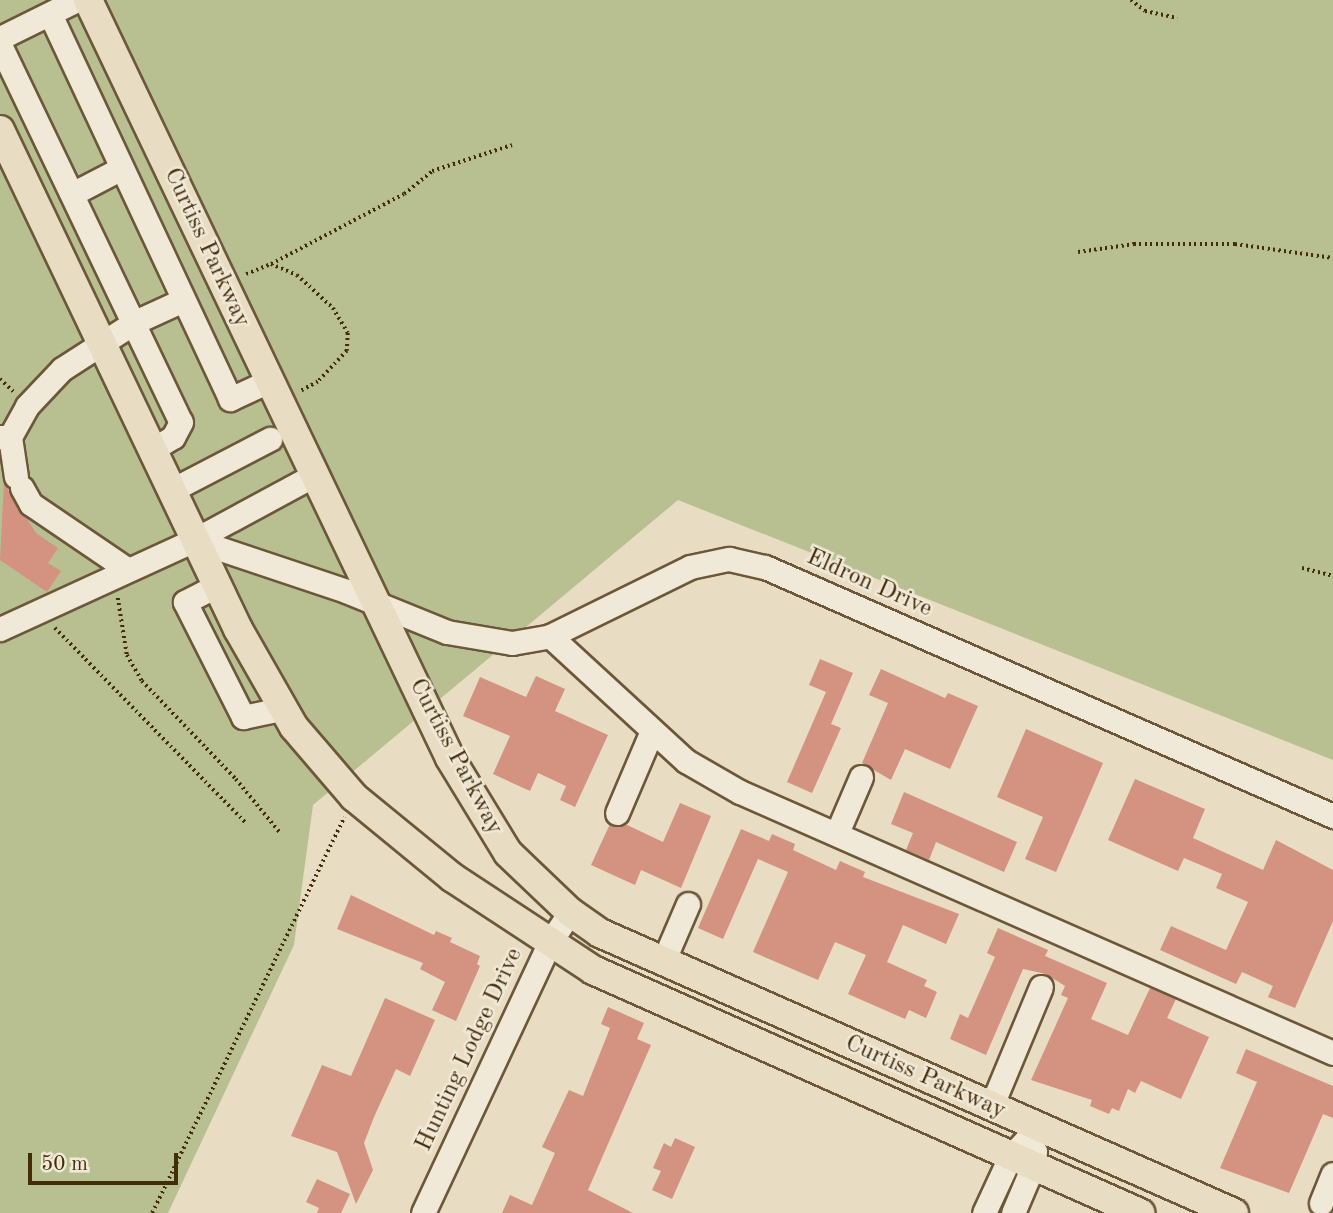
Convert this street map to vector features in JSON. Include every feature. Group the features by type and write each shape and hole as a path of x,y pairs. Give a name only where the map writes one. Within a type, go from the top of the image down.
{"main road":[{"name":"Curtiss Parkway","path":"88,0 375,603 482,818 508,853 570,912 600,933 1234,1213"},
{"name":"Curtiss Parkway","path":"0,130 216,586 282,709 316,756 354,797 453,878 550,942 641,995 1140,1213"}],"street":[{"path":"0,38 77,0"},
{"path":"50,13 230,399 269,381"},
{"path":"0,45 181,422 173,437 151,450"},
{"path":"72,194 122,168"},
{"path":"120,574 31,504 19,482 5,437 27,406 62,369 135,322 183,300"},
{"path":"170,491 270,439"},
{"path":"0,629 194,540 314,475"},
{"name":"Eldron Drive","path":"194,540 375,603 447,632 512,643 550,636 691,567 729,559 765,567 1333,816"},
{"path":"216,586 185,602 243,717 282,709"},
{"path":"550,636 686,761 740,792 1333,1053"},
{"path":"617,813 652,730"},
{"path":"837,833 861,777"},
{"path":"663,962 688,904"},
{"name":"Hunting Lodge Drive","path":"423,1213 550,942 570,912"},
{"path":"991,1107 1041,987"},
{"path":"984,1213 1022,1162 1038,1127"},
{"path":"1013,1213 1022,1162"},
{"path":"1321,1203 1333,1174"},
{"path":"1074,1184 1100,1213"}],"path":[{"path":"1131,0 1145,11 1177,18"},
{"path":"223,284 271,264 404,194 432,171 512,145"},
{"path":"1078,251 1134,244 1235,244 1333,258"},
{"path":"271,264 297,275 333,308 348,333 347,351 318,382 297,393"},
{"path":"1302,568 1333,576"},
{"path":"120,574 127,655 142,681 236,779 281,834"},
{"path":"39,611 247,824"},
{"path":"152,1213 354,797"}],"green space":[{"path":"0,0 1333,0 1333,760 678,500 313,805 294,945 168,1213 0,1213"}],"building":[{"path":"4,483 36,533 58,548 48,563 61,571 47,592 0,560"},
{"path":"820,659 853,673 831,724 841,728 812,793 787,782 826,692 809,685"},
{"path":"881,669 945,698 948,693 978,706 950,769 905,749 891,780 862,763 888,703 869,695"},
{"path":"536,676 565,689 555,711 608,735 575,807 560,800 566,786 538,773 530,791 493,774 510,736 463,716 480,677 526,697"},
{"path":"1026,729 1103,763 1056,872 1025,859 1043,817 997,797"},
{"path":"1135,779 1205,809 1193,838 1263,870 1276,840 1333,870 1333,921 1295,1008 1268,997 1273,986 1242,972 1236,984 1160,950 1171,926 1226,950 1248,902 1216,888 1222,874 1184,858 1178,871 1108,840"},
{"path":"904,792 1017,842 1004,872 936,842 929,860 906,850 913,833 891,824"},
{"path":"680,803 711,816 681,888 641,870 635,885 591,865 610,824 625,824 663,842"},
{"path":"741,829 769,841 772,834 795,844 793,850 836,870 840,861 865,872 863,877 959,914 946,944 903,925 887,962 927,980 924,986 937,992 926,1018 909,1010 905,1019 848,994 866,955 835,942 818,980 753,952 788,872 758,859 723,939 698,928"},
{"path":"351,895 434,935 436,931 452,938 450,942 480,956 477,964 480,966 456,1021 432,1010 445,982 420,969 423,963 337,929"},
{"path":"998,928 1048,950 1045,956 1107,983 1091,1019 1128,1035 1150,988 1176,999 1167,1018 1209,1037 1181,1099 1141,1081 1135,1093 1128,1089 1119,1111 1112,1108 1109,1114 1090,1106 1092,1100 1031,1080 1068,998 1061,995 1065,986 1046,974 1023,969 986,1055 950,1039 960,1014 968,1018 995,957 987,953"},
{"path":"385,998 435,1020 410,1076 396,1069 374,1117 364,1143 373,1170 356,1204 337,1152 291,1136 322,1065 351,1076"},
{"path":"608,1007 644,1023 637,1039 651,1045 588,1190 633,1213 502,1213 510,1195 532,1205 555,1153 542,1147 569,1090 583,1096 610,1028 601,1024"},
{"path":"1246,1049 1333,1086 1333,1118 1323,1114 1289,1193 1220,1168 1257,1082 1236,1073"},
{"path":"675,1138 695,1147 672,1199 652,1190 661,1171 653,1168 664,1143 671,1147"},
{"path":"317,1179 350,1194 341,1213 317,1213 319,1208 306,1202"}]}
